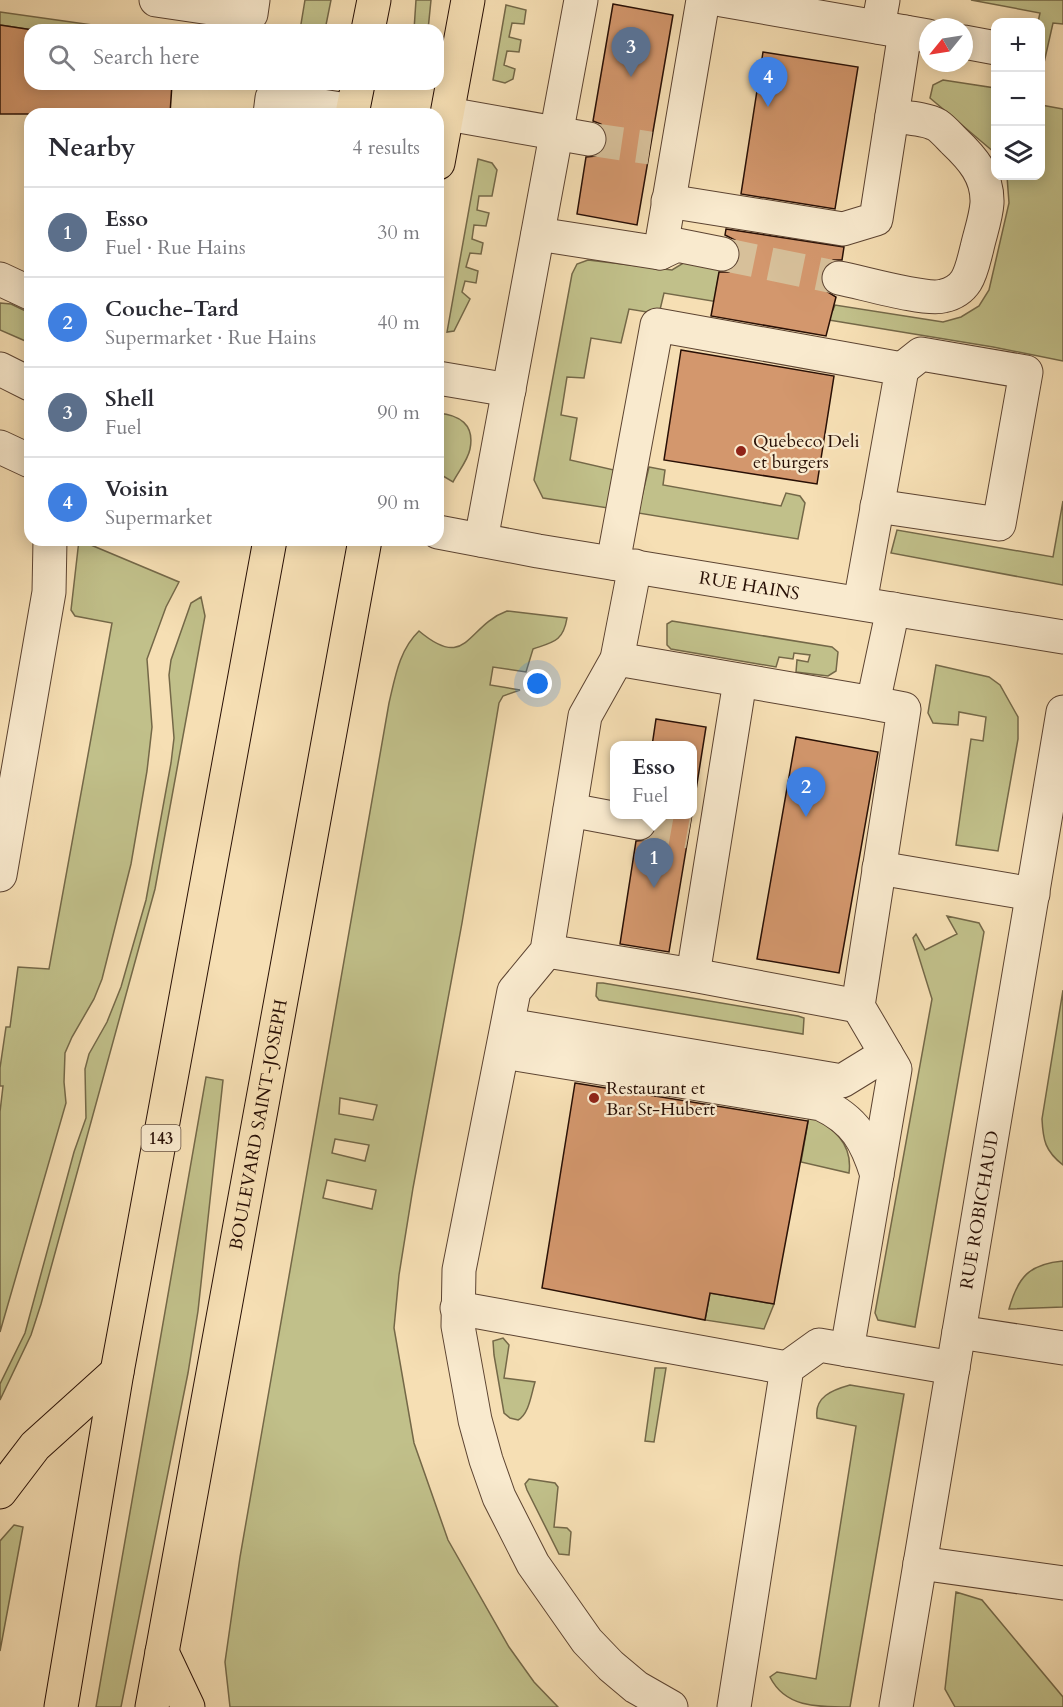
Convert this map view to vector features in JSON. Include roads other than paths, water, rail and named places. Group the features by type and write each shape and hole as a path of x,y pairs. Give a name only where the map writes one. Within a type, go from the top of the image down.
{"main road":[{"path":"369,24 374,0"},
{"path":"444,134 468,0"},
{"name":"143","path":"61,1707 117,1372 269,546"},
{"name":"BOULEVARD SAINT-JOSEPH","path":"152,1707 364,546"},
{"path":"0,1492 35,1446 117,1372"},
{"path":"162,1652 188,1707"}],"street":[{"path":"156,0 251,14 253,0"},
{"path":"481,540 581,0"},
{"path":"660,253 669,201 663,151 703,0"},
{"path":"669,201 843,229 876,219 892,116 899,24 722,0"},
{"path":"973,44 991,47"},
{"path":"271,108 272,98 354,103"},
{"path":"448,114 590,139"},
{"path":"839,278 923,296 940,297 955,292 965,285 971,274 987,204 986,187 981,173 973,159 938,125 892,116"},
{"path":"538,234 660,253 677,245 722,254"},
{"path":"0,279 24,290"},
{"path":"671,1707 636,1687 611,1666 587,1641 533,1564 513,1528 496,1488 475,1420 461,1348 458,1308 459,1270 514,991 547,951 585,716 617,659 624,565 657,325 902,369"},
{"path":"860,603 902,369 921,354 1026,372 999,524 878,506"},
{"path":"0,369 24,381"},
{"path":"444,379 509,390"},
{"path":"0,447 24,458"},
{"name":"RUE HAINS","path":"444,533 624,565 1063,636"},
{"path":"0,875 49,592 50,546"},
{"path":"873,704 893,609"},
{"path":"617,659 904,709 858,1006 895,1069 847,1350"},
{"path":"693,975 702,834 741,681"},
{"name":"RUE ROBICHAUD","path":"896,1707 1063,712"},
{"path":"570,810 610,818"},
{"path":"618,819 639,823"},
{"path":"879,868 1033,894"},
{"path":"547,951 858,1006"},
{"path":"505,1038 842,1081 886,1054"},
{"path":"505,1038 821,1104 836,1111 851,1123 862,1137 876,1175"},
{"path":"458,1308 787,1368"},
{"path":"959,1332 1063,1348"},
{"path":"734,1707 787,1368 819,1345 953,1368"},
{"path":"920,1563 1063,1583"}],"tunnel":[{"path":"589,139 650,148"},
{"path":"722,254 839,278"},
{"path":"639,823 689,832"}],"place":[{"name":"Shell","path":"631,77"},
{"name":"Voisin","path":"768,107"},
{"name":"Quebeco Deli et burgers","path":"741,451"},
{"name":"Couche-Tard","path":"806,817"},
{"name":"Esso","path":"654,888"},
{"name":"Restaurant et Bar St-Hubert","path":"594,1098"}]}
